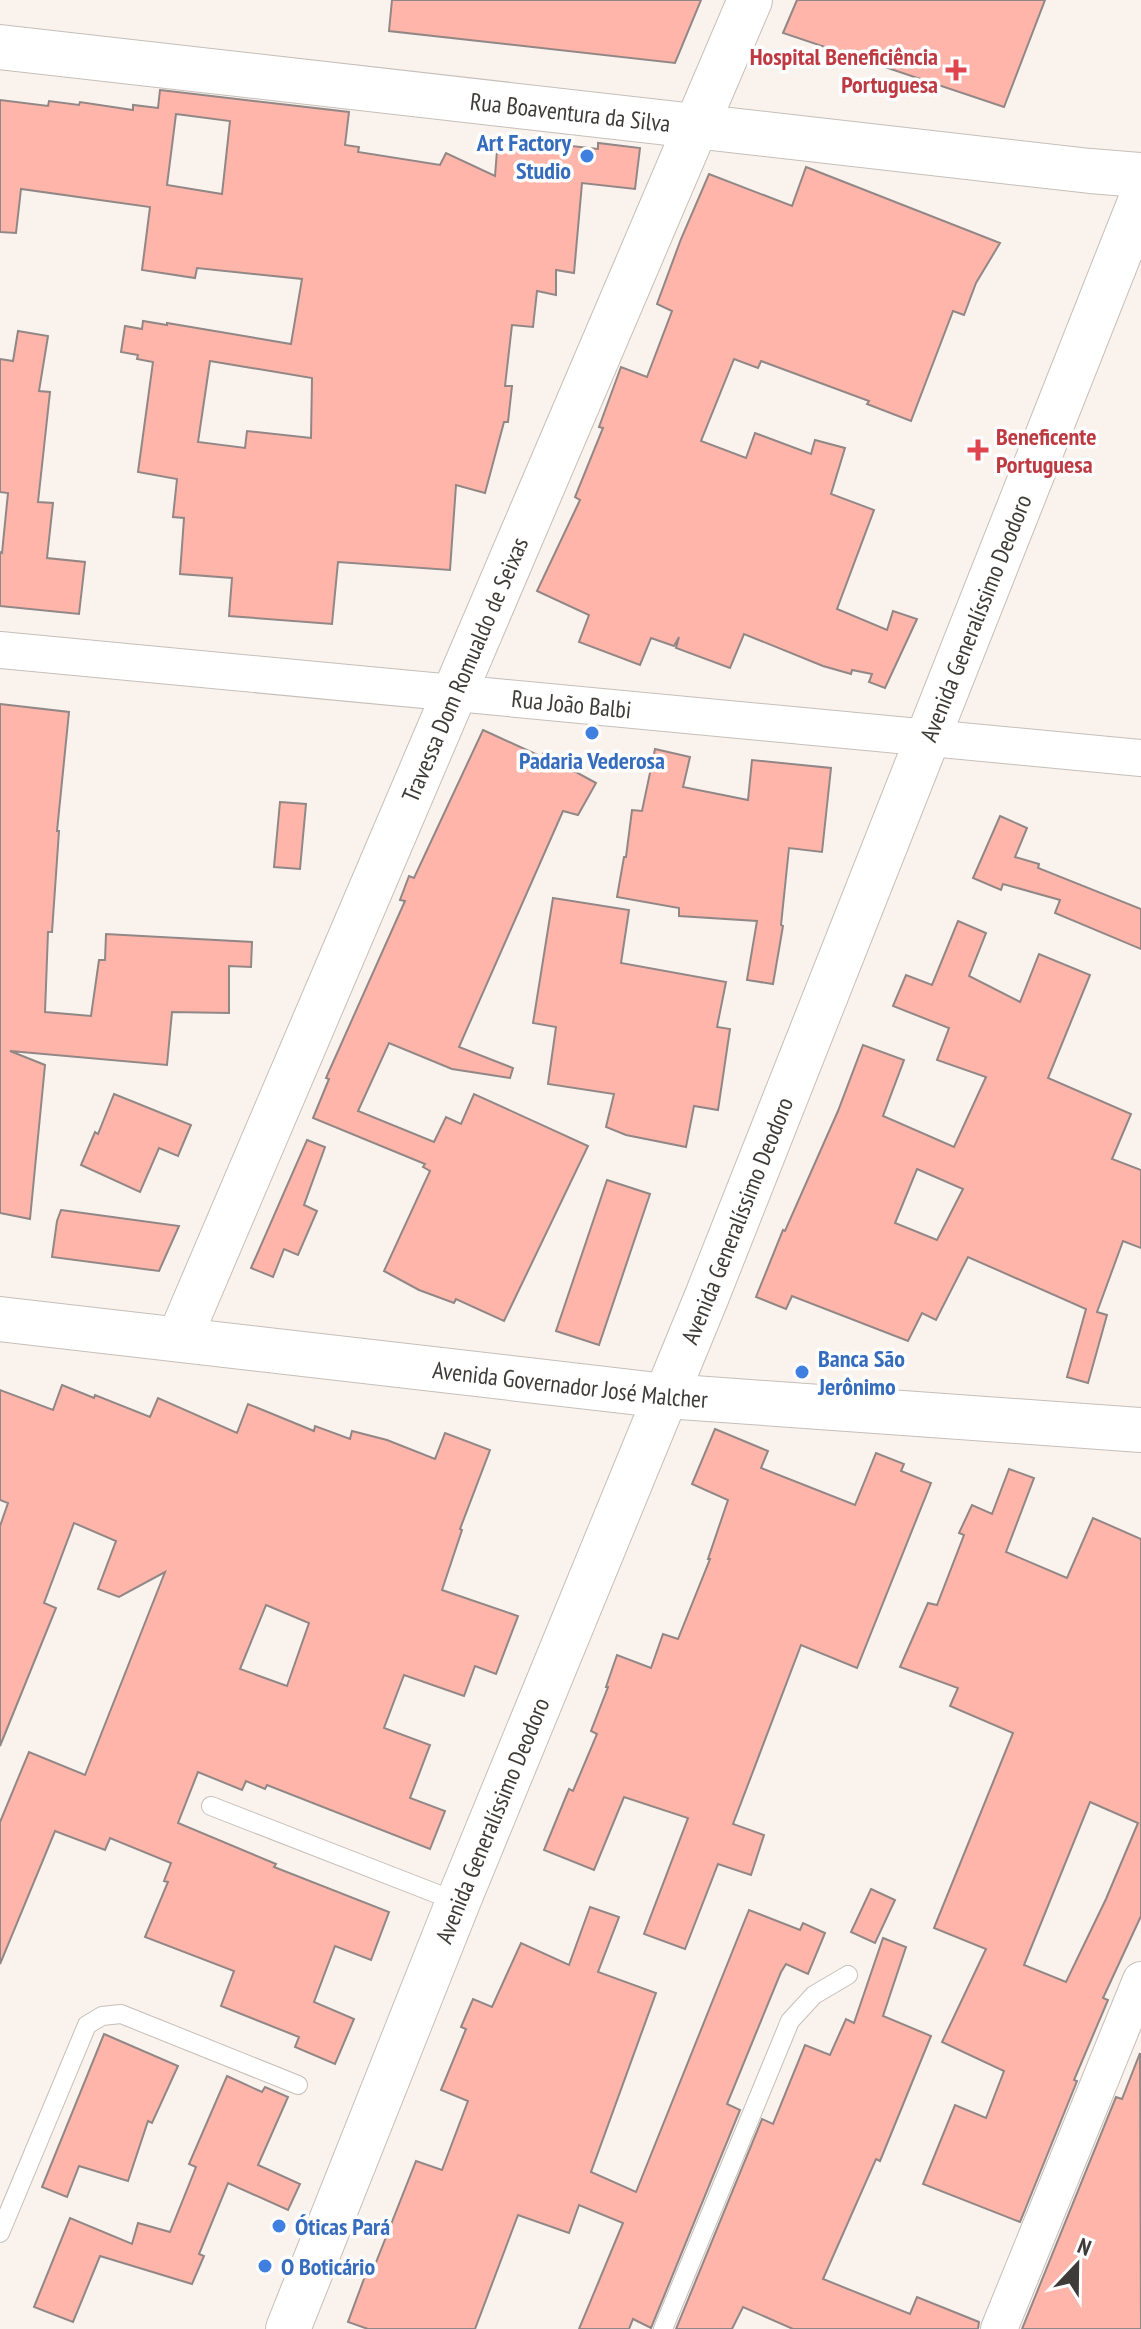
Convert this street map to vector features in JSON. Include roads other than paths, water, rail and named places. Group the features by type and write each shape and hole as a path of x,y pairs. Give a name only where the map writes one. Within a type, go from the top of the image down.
{"street":[{"name":"Travessa Dom Romualdo de Seixas","path":"179,1339 750,0"},
{"name":"Rua Boaventura da Silva","path":"0,47 1141,175"},
{"name":"Avenida Generalíssimo Deodoro","path":"288,2329 458,1902 666,1396 1141,199"},
{"name":"Rua João Balbi","path":"0,650 1141,758"},
{"name":"Avenida Governador José Malcher","path":"0,1319 666,1396 1141,1430"},
{"path":"999,2329 1141,1980"}],"lane":[{"path":"211,1806 458,1902"},
{"path":"663,2329 790,2021 814,1995 848,1975"},
{"path":"0,2233 87,2025 102,2016 121,2014 298,2085"}],"place":[{"name":"Hospital Beneficiência Portuguesa","path":"956,70"},
{"name":"Art Factory Studio","path":"587,156"},
{"name":"Beneficente Portuguesa","path":"978,450"},
{"name":"Padaria Vederosa","path":"592,733"},
{"name":"Banca São Jerônimo","path":"802,1372"},
{"name":"Óticas Pará","path":"279,2226"},
{"name":"O Boticário","path":"265,2266"}]}
